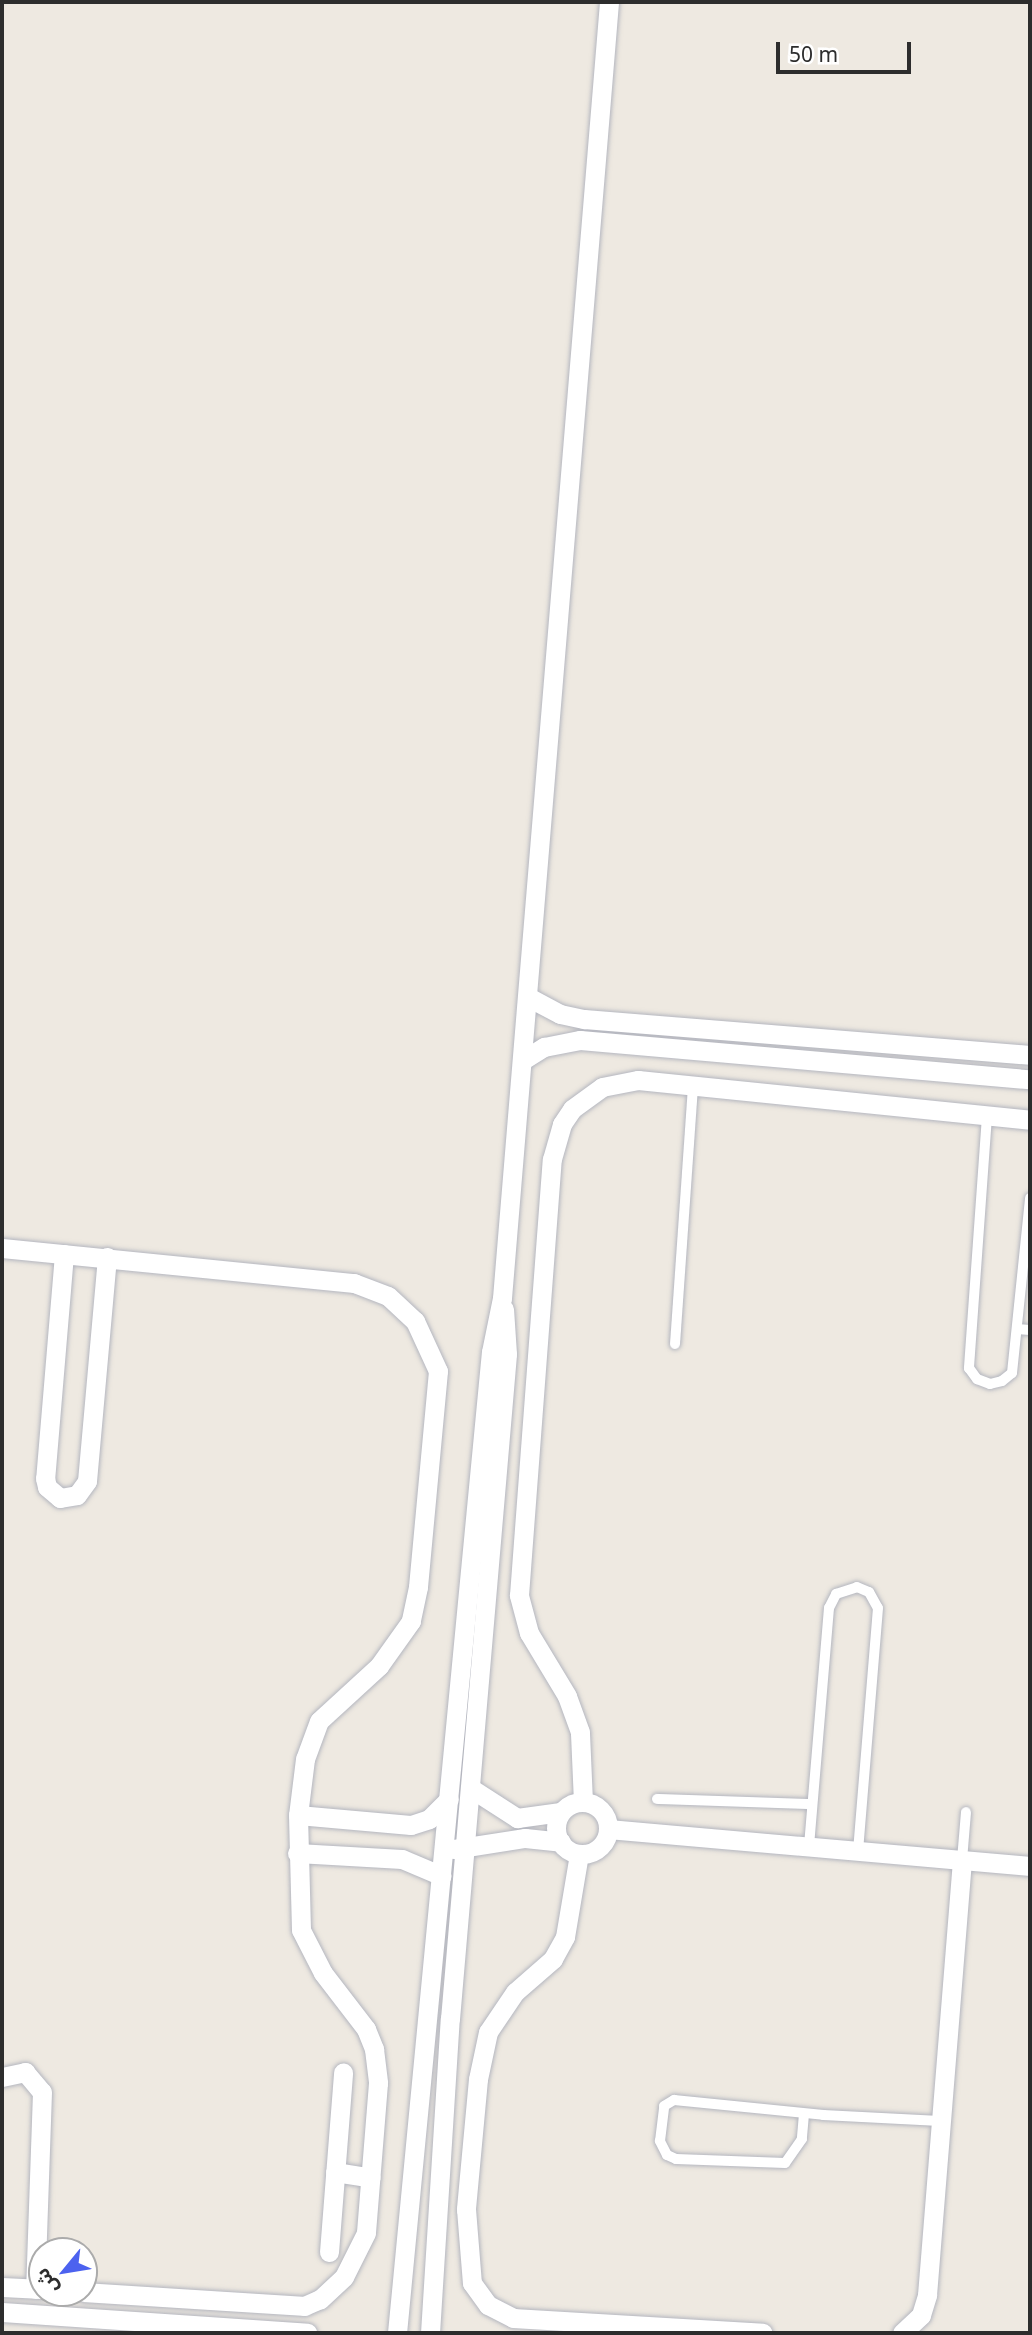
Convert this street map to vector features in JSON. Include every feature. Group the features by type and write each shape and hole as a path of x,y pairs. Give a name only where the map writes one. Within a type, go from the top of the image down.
{"street":[{"path":"397,2333 493,1338 502,1298 609,2"},
{"path":"528,996 560,1014 584,1019 1030,1055"},
{"path":"523,1060 544,1047 580,1040 1030,1079"},
{"path":"583,1802 580,1732 567,1696 528,1633 519,1595 554,1150 572,1109 602,1087 638,1080 1030,1120"},
{"path":"2,1248 354,1283 402,1307 433,1353 439,1389 414,1610 396,1647 319,1721 305,1759 298,1815 299,1916 306,1947 366,2029 374,2049 378,2083 366,2233 333,2289 304,2306 98,2293"},
{"path":"64,1254 45,1478 47,1487 60,1498 77,1495 87,1481 107,1257"},
{"path":"430,2333 466,1848 507,1353 502,1298"},
{"path":"472,1788 517,1818 561,1812 583,1802"},
{"path":"298,1815 411,1825 429,1819 449,1799"},
{"path":"445,1849 525,1838 561,1842 579,1854 597,1849 608,1829 604,1813 583,1802"},
{"path":"561,1812 556,1827 561,1842"},
{"path":"608,1829 1030,1866"},
{"path":"297,1853 402,1859 442,1876"},
{"path":"579,1854 565,1937 552,1959 515,1992 488,2032 478,2079 466,2208 471,2283 488,2305 513,2318 763,2333"},
{"path":"902,2333 921,2315 927,2295 962,1860"},
{"path":"2,2077 25,2072 42,2092 40,2237"},
{"path":"329,2252 343,2073"},
{"path":"335,2172 371,2178"},
{"path":"2,2287 28,2288"},
{"path":"2,2312 307,2333"}],"lane":[{"path":"675,1345 693,1086"},
{"path":"987,1116 969,1368 977,1379 996,1383 1012,1373 1030,1198"},
{"path":"1017,1329 1030,1330"},
{"path":"809,1846 810,1804 829,1608 842,1589 858,1587 869,1592 878,1608 858,1851"},
{"path":"657,1799 810,1804"},
{"path":"962,1860 966,1812"},
{"path":"804,2114 802,2139 785,2163 676,2159 667,2155 660,2141 664,2106 674,2100 804,2114 940,2121"}]}
